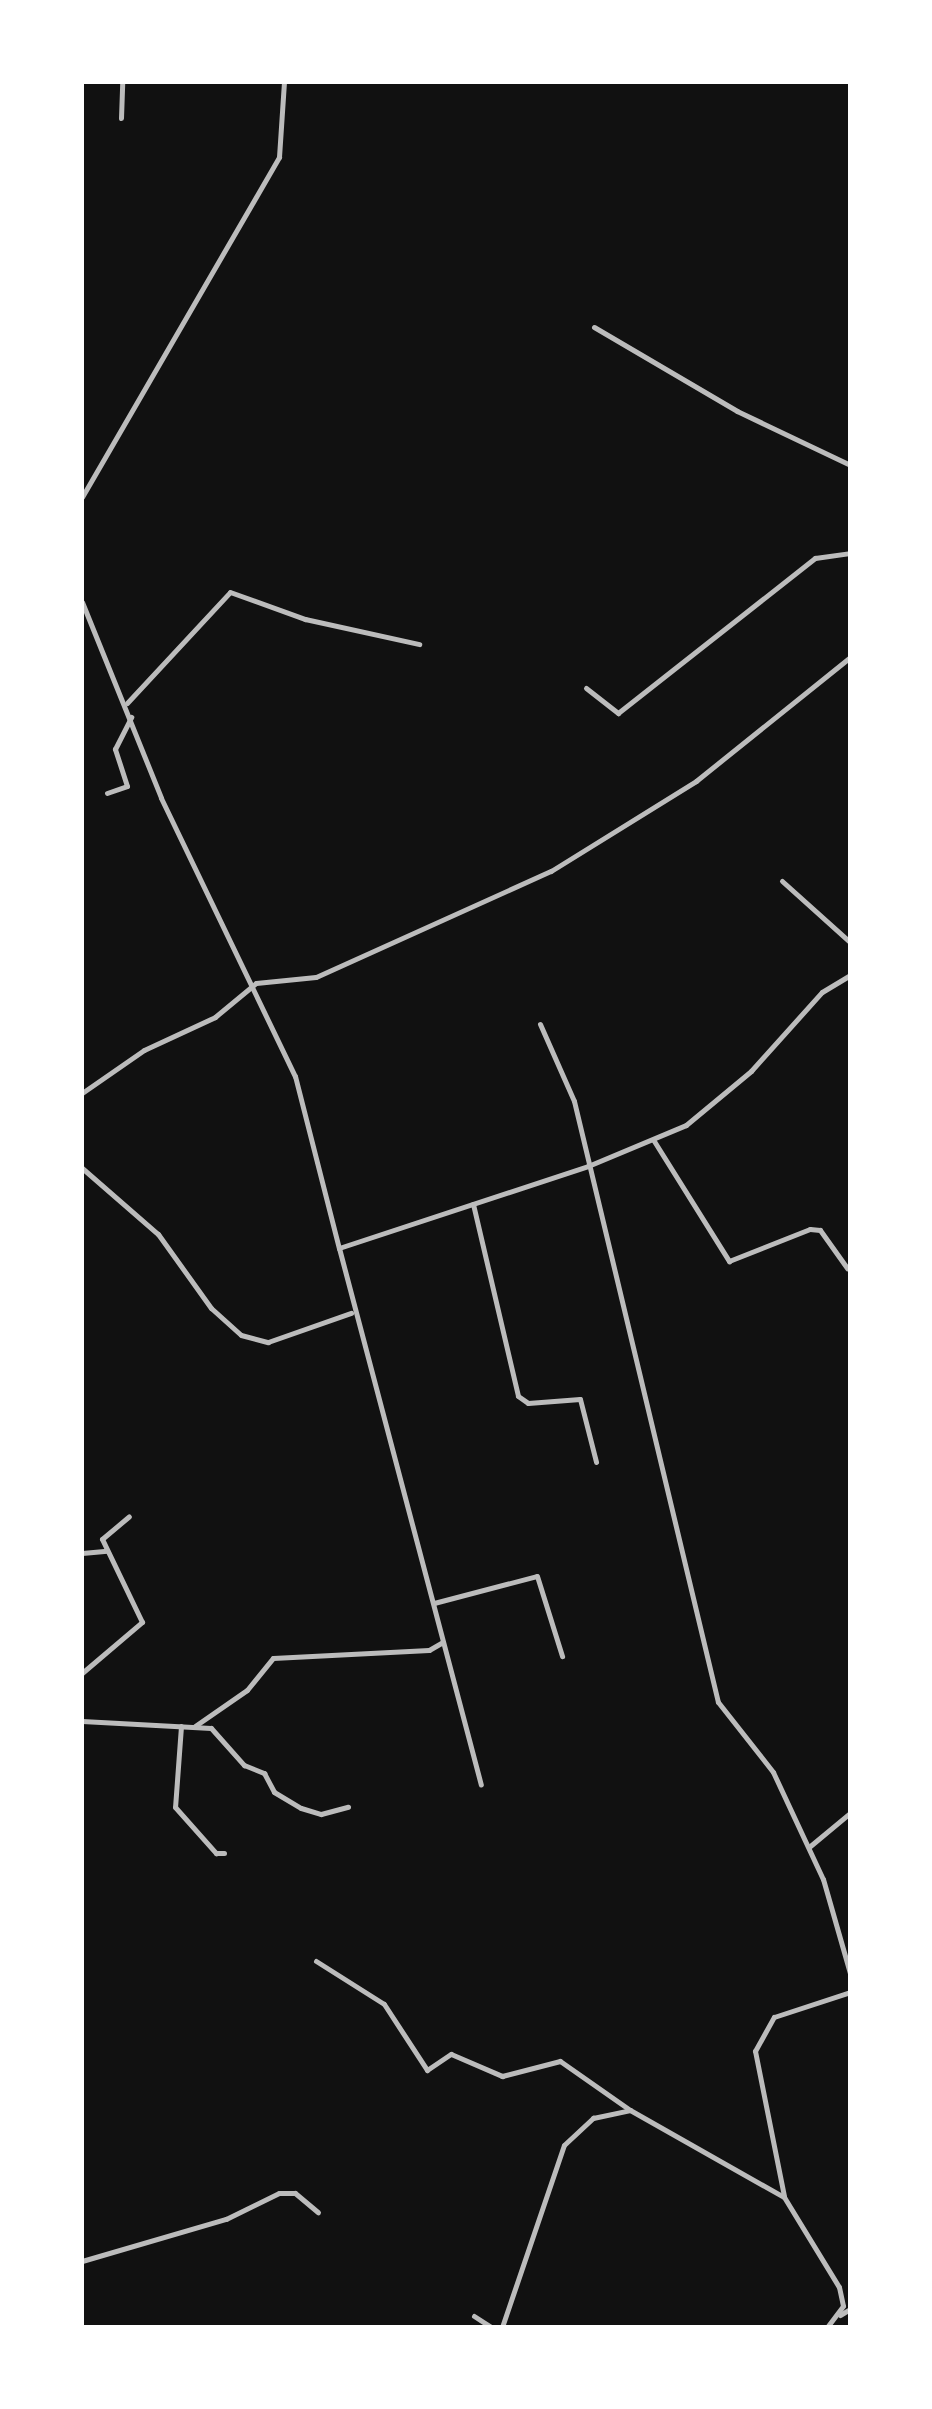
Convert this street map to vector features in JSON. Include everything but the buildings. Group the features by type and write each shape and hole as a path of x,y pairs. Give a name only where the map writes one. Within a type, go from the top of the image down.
{"street":[{"path":"121,118 122,82"},
{"path":"82,497 279,157 284,82"},
{"path":"594,327 737,411 850,465"},
{"path":"586,688 618,713 815,558 850,553"},
{"path":"127,703 230,592 305,619 419,644"},
{"path":"82,602 127,703 161,798 256,983 295,1076 339,1248 351,1313 383,1403 481,1785"},
{"path":"82,1093 144,1050 215,1017 256,983 316,977 551,871 696,781 850,657"},
{"path":"107,793 127,786 115,749 132,716"},
{"path":"782,881 850,942"},
{"path":"339,1248 588,1166 654,1141 697,1117 822,992 850,975"},
{"path":"540,1024 574,1101 718,1702 736,1734 760,1748 809,1847 850,1973"},
{"path":"654,1141 729,1261 810,1229 820,1230 847,1268"},
{"path":"82,1168 158,1234 211,1308 241,1335 268,1342 351,1313"},
{"path":"473,1204 518,1396 528,1403 580,1399 596,1462"},
{"path":"82,1673 142,1622 107,1551 105,1533 129,1516"},
{"path":"82,1553 107,1551"},
{"path":"434,1603 537,1576 562,1656"},
{"path":"194,1726 247,1690 273,1658 429,1650 443,1642"},
{"path":"82,1721 194,1726 215,1730 244,1765 264,1773 274,1792 301,1808 321,1814 348,1807"},
{"path":"181,1726 176,1811 224,1853"},
{"path":"809,1847 850,1813"},
{"path":"316,1961 384,2004 427,2070 451,2054 502,2076 560,2061 630,2110 784,2197"},
{"path":"839,2316 839,2287 784,2197 755,2051 774,2017 850,1992"},
{"path":"502,2327 564,2145 593,2118 630,2110"},
{"path":"82,2261 226,2219 279,2193 295,2193 318,2212"},
{"path":"827,2327 850,2309"},
{"path":"474,2316 491,2327"}]}
